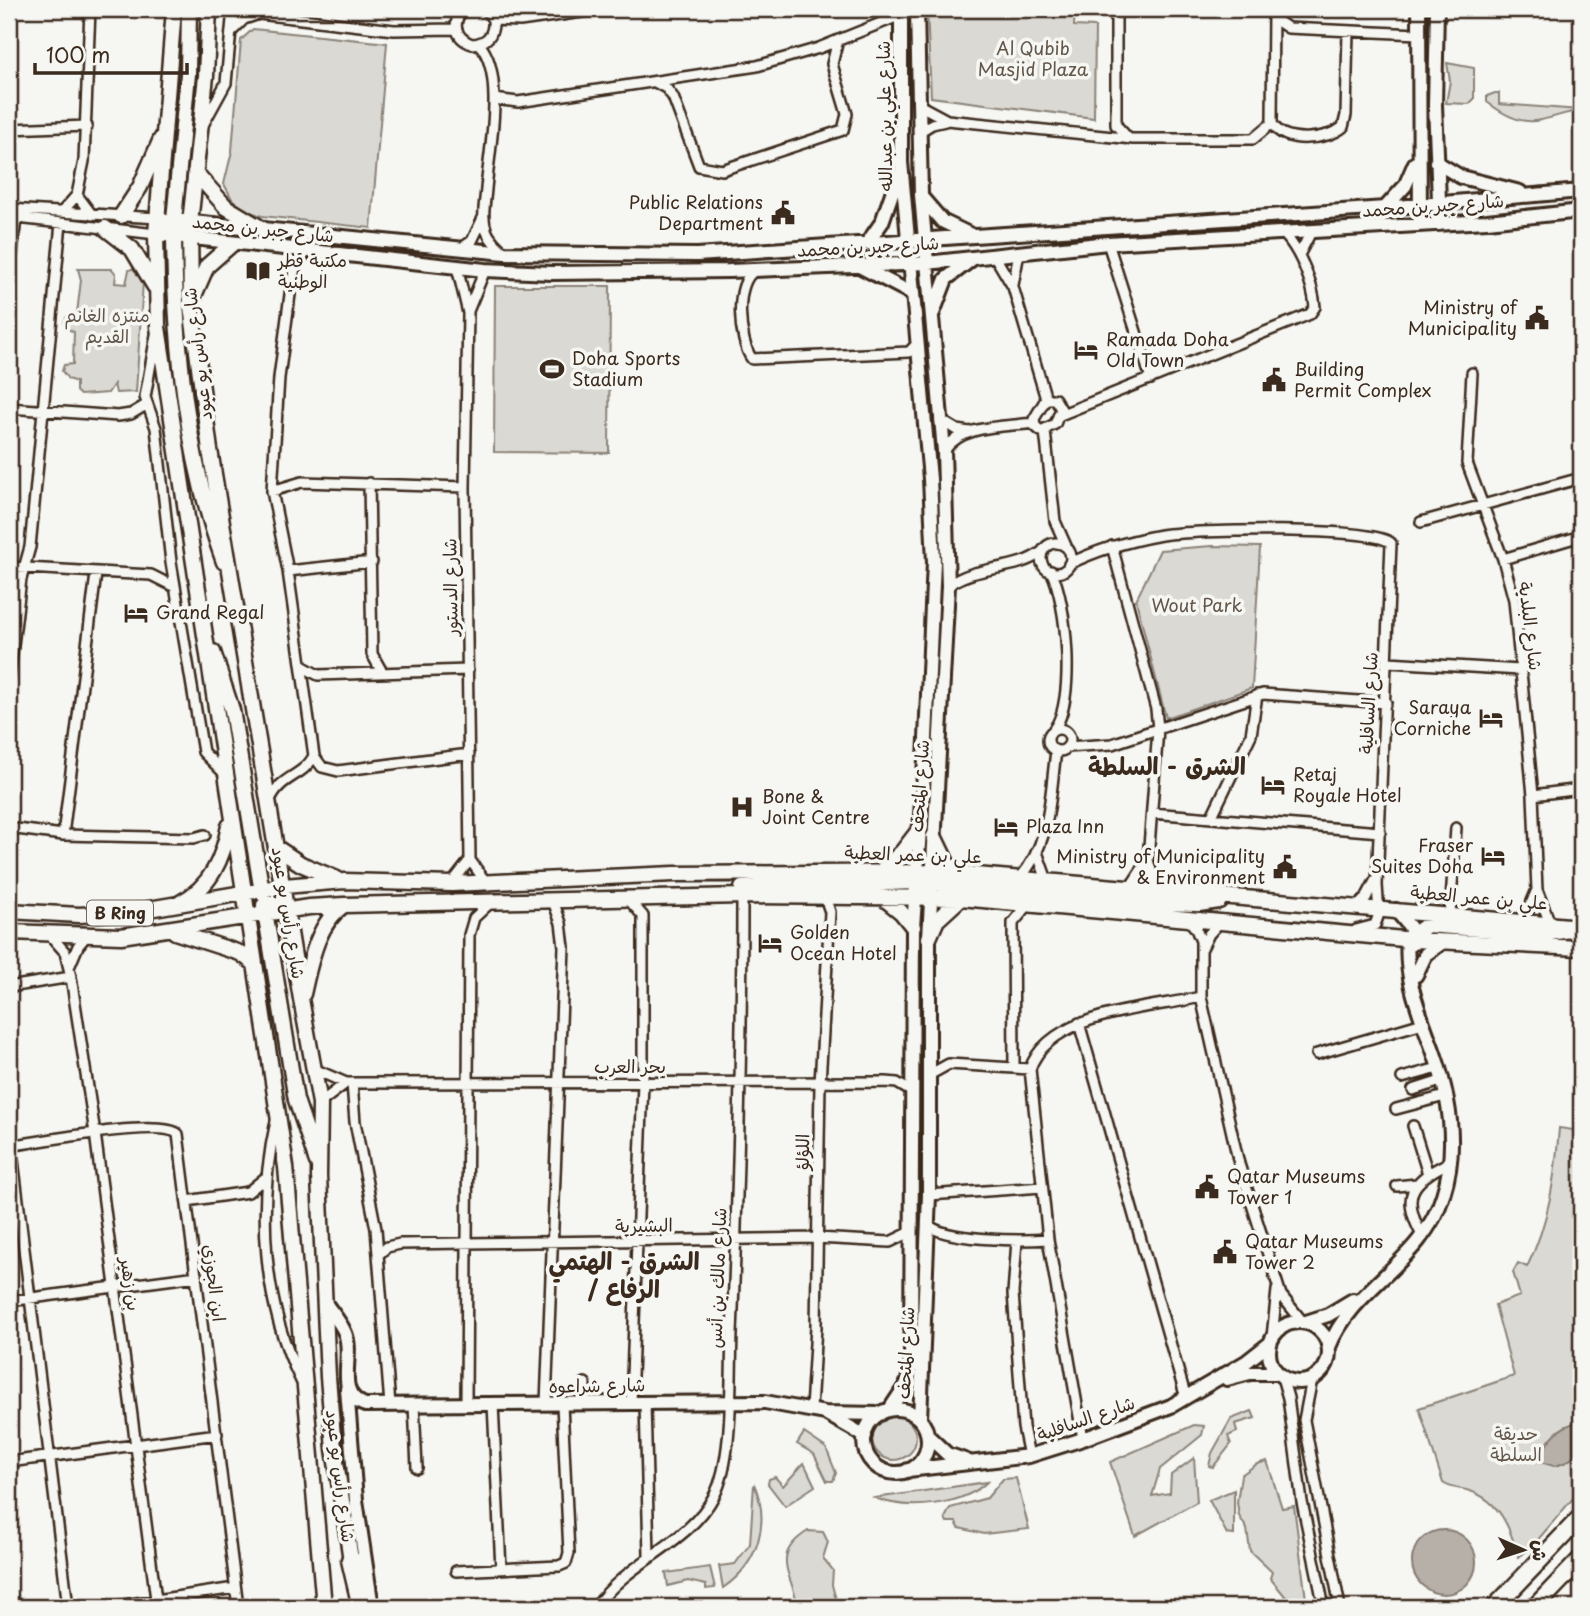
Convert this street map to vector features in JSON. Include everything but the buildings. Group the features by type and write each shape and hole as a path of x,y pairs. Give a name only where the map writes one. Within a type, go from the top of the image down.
{"highway":[{"path":"1496,1607 1581,1517"},
{"path":"1535,1607 1581,1559"},
{"name":"شارع رأس بو عبود","path":"351,1560 353,1607"},
{"path":"351,1560 362,1607"}],"main road":[{"name":"شارع رأس بو عبود","path":"174,9 156,234 155,289 158,327 230,817 278,1113 290,1213 302,1383 324,1607"},
{"path":"189,9 188,74 174,220 177,232 189,239"},
{"name":"شارع رأس بو عبود","path":"209,9 189,239 191,306 211,450 301,999 316,1070 320,1103 319,1167 334,1448 351,1560"},
{"path":"121,216 140,187 166,128"},
{"path":"195,172 226,207 266,231"},
{"path":"158,218 169,225 174,237 175,324 185,396 205,500 237,596"},
{"path":"105,228 132,249 155,289"},
{"path":"191,306 207,266 232,244"},
{"path":"203,622 232,710 262,889 271,905 287,910"},
{"path":"172,907 202,888 213,874 224,849 230,817"},
{"path":"881,871 902,852 919,830"},
{"path":"934,836 948,865 970,874"},
{"path":"277,848 316,872 345,881"},
{"name":"علي بن عمر العطية","path":"243,892 345,881 452,884 881,871 915,883 932,884 970,874 1048,883 1580,926"},
{"path":"711,896 764,886 915,883 1151,903 1208,904 1232,897"},
{"name":"علي بن عمر العطية","path":"287,910 344,905 711,896 881,896 915,883"},
{"name":"علي بن عمر العطية","path":"932,884 961,898 1028,905 1412,937 1443,942 1581,948"},
{"path":"243,892 261,899 266,913 296,1100 319,1167"},
{"name":"B Ring","path":"9,911 94,915 172,907 243,892"},
{"path":"881,896 901,912 913,927"},
{"path":"929,938 937,920 961,898"},
{"path":"301,999 322,934 331,915 344,905"},
{"name":"B Ring","path":"9,932 50,936 170,931 287,910"},
{"path":"1412,937 1427,925 1544,934 1580,926"},
{"path":"170,931 228,948 254,963"}],"street":[{"path":"9,678 24,568 30,547 61,218 77,195 87,126 90,9"},
{"path":"200,130 226,83 233,9"},
{"path":"250,9 259,15"},
{"path":"458,249 472,240 484,218 494,99 492,76 485,50 479,44 465,41 456,29 458,15 464,9"},
{"path":"479,44 491,35 494,20 486,9"},
{"path":"494,20 520,21 603,9"},
{"name":"شارع علي بن عبدالله","path":"917,9 921,195 926,240"},
{"path":"1116,9 1116,125 1124,136 1133,139"},
{"path":"1419,9 1420,225"},
{"path":"1437,9 1436,162 1440,224"},
{"path":"494,99 518,102 757,66 816,49 901,12"},
{"name":"شارع علي بن عبدالله","path":"901,12 901,162 912,264"},
{"path":"1273,13 1272,123 1279,133 1291,139 1332,134 1343,127 1346,115 1349,31"},
{"path":"1273,13 1288,28"},
{"path":"233,30 244,19 259,15 394,30 456,29"},
{"path":"1272,39 1288,28 1418,34"},
{"path":"832,64 838,40"},
{"path":"655,82 673,97 697,163 705,169 722,170 843,130 847,114 832,64 816,49"},
{"path":"673,97 679,79"},
{"path":"919,105 947,120"},
{"path":"919,132 932,124 947,120 1098,137 1253,139 1272,123"},
{"path":"1098,137 1116,125"},
{"path":"9,129 87,126"},
{"path":"1385,208 1405,186 1418,152"},
{"path":"866,245 890,203 901,162"},
{"path":"1436,162 1461,177 1531,195"},
{"name":"شارع جبر بن محمد","path":"158,218 505,253 697,255 1385,208 1581,191"},
{"path":"77,195 92,215"},
{"path":"921,195 942,221 958,231 976,236"},
{"path":"9,209 105,228 156,234"},
{"name":"شارع جبر بن محمد","path":"156,234 485,270 552,273 912,264 1108,243 1440,224 1581,211"},
{"path":"12,255 12,218 92,215 158,218"},
{"path":"484,218 493,242 505,253"},
{"path":"1299,255 1311,232"},
{"path":"1060,415 1306,317 1315,307 1299,255 1284,234"},
{"name":"شارع المتحف","path":"920,1420 929,1195 929,938 948,586 944,451 926,240"},
{"path":"1108,243 1151,379"},
{"path":"306,252 295,268 291,287 279,378 272,491 288,571 314,756 322,767 338,771 469,754"},
{"path":"1013,287 1019,253"},
{"path":"994,256 1013,287 1046,399 1034,423"},
{"path":"931,321 944,282 955,270 975,258"},
{"name":"شارع المتحف","path":"885,1412 904,1389 911,1371 913,927 934,576 930,479 912,264"},
{"path":"855,265 913,294"},
{"name":"شارع الدستور","path":"457,267 468,313 466,487 470,860"},
{"path":"757,269 746,278 740,292 747,350 752,359 909,352 918,343"},
{"name":"شارع الدستور","path":"468,313 485,270"},
{"name":"شارع رأس بو عبود","path":"158,327 145,381 146,405 156,428 171,562 203,752 225,775"},
{"name":"شارع البلدية","path":"1472,373 1466,454 1469,472 1503,559 1514,600 1533,795 1537,890 1550,923"},
{"path":"1034,423 1038,429 1045,430 1055,424 1060,415 1058,401 1046,399"},
{"path":"9,408 125,416 146,405"},
{"path":"940,420 957,430 971,432"},
{"path":"944,451 954,439 971,432 1034,423"},
{"path":"1045,430 1055,521 1068,549 1067,567 1060,594"},
{"path":"1421,522 1581,478"},
{"path":"272,491 302,482 466,487"},
{"path":"369,483 372,654 382,672"},
{"path":"1055,521 1042,561 1060,594 1066,655 1062,715 1067,747"},
{"name":"شارع السافلية","path":"1112,546 1162,535 1205,531 1338,533 1381,537 1391,543 1393,550 1377,876 1380,909"},
{"path":"1503,559 1581,536"},
{"path":"948,586 968,575 1024,563 1057,543 1068,549 1092,552"},
{"path":"1024,563 1049,570 1067,567 1092,552 1112,546 1133,615 1158,729 1148,860 1157,891"},
{"path":"151,575 171,562"},
{"path":"288,571 372,562"},
{"path":"948,566 968,575"},
{"path":"9,567 96,575 151,575 175,587"},
{"path":"63,835 96,575"},
{"path":"1388,662 1520,670"},
{"path":"302,666 318,675 468,670"},
{"path":"1211,818 1253,729 1257,695"},
{"path":"1056,751 1067,747 1112,744 1257,695 1386,703"},
{"path":"1056,751 1048,743 1049,735 1062,715"},
{"path":"1054,729 1084,746"},
{"path":"1017,880 1028,869 1047,822 1056,751"},
{"path":"269,803 281,781 305,768 314,756"},
{"path":"1533,795 1581,789"},
{"path":"1152,813 1380,832"},
{"path":"9,828 63,835 194,838 205,835"},
{"path":"1450,914 1456,828"},
{"path":"1037,850 1039,865 1048,883"},
{"path":"452,884 470,860 485,881"},
{"path":"1129,889 1148,860"},
{"name":"شارع السافلية","path":"1356,908 1367,898 1377,876"},
{"path":"1518,921 1528,911 1537,890"},
{"name":"شارع مالك بن أنس","path":"596,1607 616,1582 691,1525 715,1494 722,1476 729,1402 736,1239 742,896"},
{"name":"اللؤلؤ","path":"811,1409 820,1083 830,912 825,897"},
{"path":"627,899 635,904 643,916 643,1082 631,1402"},
{"path":"546,1404 564,947 561,923 553,901"},
{"path":"466,1404 470,926 478,912 492,902"},
{"path":"1014,1068 1013,923 1018,912 1028,905"},
{"path":"1340,931 1370,928 1378,920 1380,909"},
{"path":"1340,1607 1304,1420 1312,1379 1327,1363 1329,1347 1344,1316 1380,1283 1423,1237 1443,1196 1450,1162 1451,1132 1445,1096 1412,975 1412,937 1396,910"},
{"path":"1188,919 1199,933 1202,949 1201,997 1227,1123 1277,1284 1286,1305 1304,1321 1320,1329 1329,1347"},
{"path":"1202,949 1209,934 1220,922"},
{"path":"69,966 78,946 87,935"},
{"name":"بن زهير","path":"50,936 61,946 71,977 95,1133 156,1604"},
{"path":"1389,937 1412,975"},
{"path":"1412,975 1426,954 1443,942"},
{"path":"9,987 71,977"},
{"path":"1083,1439 1048,1239 1030,1069 1039,1049 1079,1023 1201,997"},
{"path":"1079,1023 1186,1398"},
{"path":"1317,1054 1423,1023"},
{"path":"929,1075 950,1064 1030,1069"},
{"path":"1402,1077 1438,1068"},
{"name":"بحر العرب","path":"316,1070 349,1083 891,1082 912,1092"},
{"path":"1413,1090 1441,1081"},
{"path":"320,1103 349,1083 371,1200 390,1405"},
{"path":"1396,1109 1445,1096"},
{"name":"شارع رأس بو عبود","path":"278,1113 265,1178 264,1204 271,1276 284,1346 302,1383"},
{"path":"1413,1126 1428,1174"},
{"path":"9,1127 68,1607"},
{"name":"ابن الجوزي","path":"10,1145 146,1128 173,1129 181,1141 237,1607"},
{"path":"1397,1186 1416,1184 1450,1162"},
{"path":"187,1201 248,1192 265,1178"},
{"path":"1416,1184 1410,1209 1423,1237"},
{"path":"929,1195 1042,1187"},
{"path":"248,1192 264,1204"},
{"path":"928,1224 940,1232 1017,1241 1048,1239"},
{"name":"البشيرية","path":"378,1255 393,1245 817,1238 890,1242 911,1232"},
{"path":"1017,1241 1013,1293 1023,1427 1030,1457"},
{"path":"9,1301 197,1276"},
{"path":"1270,1341 1283,1325 1328,1315 1380,1283"},
{"path":"1277,1284 1269,1359 1289,1398 1302,1502 1324,1607"},
{"path":"326,1304 346,1334 347,1385 356,1401 368,1405"},
{"name":"شارع السافلية","path":"908,1470 1030,1457 1083,1439 1186,1398 1246,1363 1270,1341"},
{"name":"شارع السافلية","path":"1207,1385 1250,1373 1279,1375"},
{"path":"1279,1375 1300,1382 1312,1379"},
{"path":"584,1383 584,1404"},
{"name":"شارع رأس بو عبود","path":"347,1385 350,1429"},
{"name":"شارع شراعوه","path":"368,1405 765,1402 825,1413 865,1436"},
{"path":"645,1403 649,1555"},
{"path":"493,1404 501,1569"},
{"path":"456,1571 559,1566 566,1563 569,1553 562,1404"},
{"path":"368,1405 356,1413 350,1429 356,1500 372,1607"},
{"path":"414,1405 417,1468"},
{"path":"928,1436 924,1457 908,1470 892,1472 877,1466 866,1451 865,1436 873,1420 885,1412 906,1410 920,1420 928,1436 947,1454 971,1463"},
{"name":"شارع شراعوه","path":"825,1413 885,1412"},
{"path":"9,1462 216,1434"},
{"path":"110,1607 156,1604 235,1588"}],"green space":[{"name":"Al Qubib Masjid Plaza","path":"927,9 1075,9 1074,26 1095,27 1094,118 931,97"},
{"path":"253,29 387,43 371,228 262,216 244,210 232,199 224,184 232,151 241,40"},
{"path":"1447,63 1474,68 1474,99 1469,104 1446,103 1450,81"},
{"path":"1499,93 1499,104 1581,110 1524,121 1501,112 1487,102 1487,96"},
{"name":"منتزه الغانم القديم","path":"135,268 143,281 136,392 116,393 114,384 108,393 80,395 76,391 76,382 68,379 62,371 64,365 73,364 74,332 66,328 64,322 67,316 77,313 81,280 78,269 112,269 116,274 115,283 126,284 129,270"},
{"name":"Doha Sports Stadium","path":"495,286 610,286 609,453 494,452"},
{"name":"Wout Park","path":"1212,546 1260,547 1252,688 1166,718 1136,600 1160,550"},
{"name":"حديقة السلطة","path":"1559,1128 1581,1131 1581,1489 1530,1549 1518,1557 1508,1526 1497,1509 1470,1491 1443,1483 1419,1408 1514,1376 1495,1305 1520,1296 1513,1272 1518,1263 1527,1267 1541,1233 1553,1182"},
{"path":"1252,1411 1255,1418 1235,1424 1237,1432 1228,1436 1231,1444 1213,1467 1209,1466 1212,1453 1231,1419"},
{"path":"894,1416 910,1422 916,1438 910,1454 894,1460 878,1454 872,1438 878,1422"},
{"path":"1194,1425 1204,1426 1202,1435 1160,1469 1152,1496 1170,1493 1171,1475 1194,1458 1197,1502 1135,1536 1110,1462"},
{"path":"804,1433 826,1448 836,1473 833,1481 827,1481 814,1454 797,1444"},
{"path":"1267,1461 1282,1508 1294,1506 1307,1607 1294,1607 1270,1578 1272,1572 1250,1551 1247,1529 1239,1516 1237,1502 1241,1475"},
{"path":"804,1463 815,1486 785,1506 768,1484 769,1479 775,1477 783,1486"},
{"path":"1016,1478 1029,1529 984,1534 959,1528 956,1522 947,1522 945,1518 950,1508 987,1498 1003,1479"},
{"path":"987,1482 963,1496 934,1504 902,1504 875,1498"},
{"path":"754,1484 761,1513 758,1542 745,1567 723,1588 719,1566 735,1564 750,1544"},
{"path":"1234,1490 1234,1535 1227,1534 1209,1500"},
{"path":"808,1531 823,1532 828,1542 823,1558 833,1570 832,1585 838,1607 798,1606 788,1574 786,1556 796,1540"},
{"path":"710,1567 715,1588 706,1589 706,1585 688,1581 668,1586 666,1573"}],"shaded area":[{"path":"1581,1423 1580,1439 1574,1456 1563,1464 1554,1466 1536,1461 1558,1432"},
{"path":"1444,1530 1467,1539 1476,1562 1467,1585 1444,1594 1421,1585 1412,1562 1421,1539"}],"place":[{"name":"Public Relations Department","path":"783,213"},
{"name":"مكتبة قطر الوطنية","path":"258,271"},
{"name":"Ministry of Municipality","path":"1537,318"},
{"name":"Ramada Doha Old Town","path":"1086,350"},
{"name":"Doha Sports Stadium","path":"552,369"},
{"name":"Building Permit Complex","path":"1274,380"},
{"name":"Grand Regal","path":"136,613"},
{"name":"Saraya Corniche","path":"1491,718"},
{"name":"Retaj Royale Hotel","path":"1273,785"},
{"name":"Bone & Joint Centre","path":"742,807"},
{"name":"Plaza Inn","path":"1006,827"},
{"name":"Fraser Suites Doha","path":"1493,856"},
{"name":"Ministry of Municipality & Environment","path":"1285,867"},
{"name":"Golden Ocean Hotel","path":"770,943"},
{"name":"Qatar Museums Tower 1","path":"1207,1187"},
{"name":"Qatar Museums Tower 2","path":"1225,1252"}],"district":[{"name":"الشرق - السلطة","path":"1167,767"},
{"name":"الشرق - الهتمي / الرفاع","path":"624,1276"}]}
